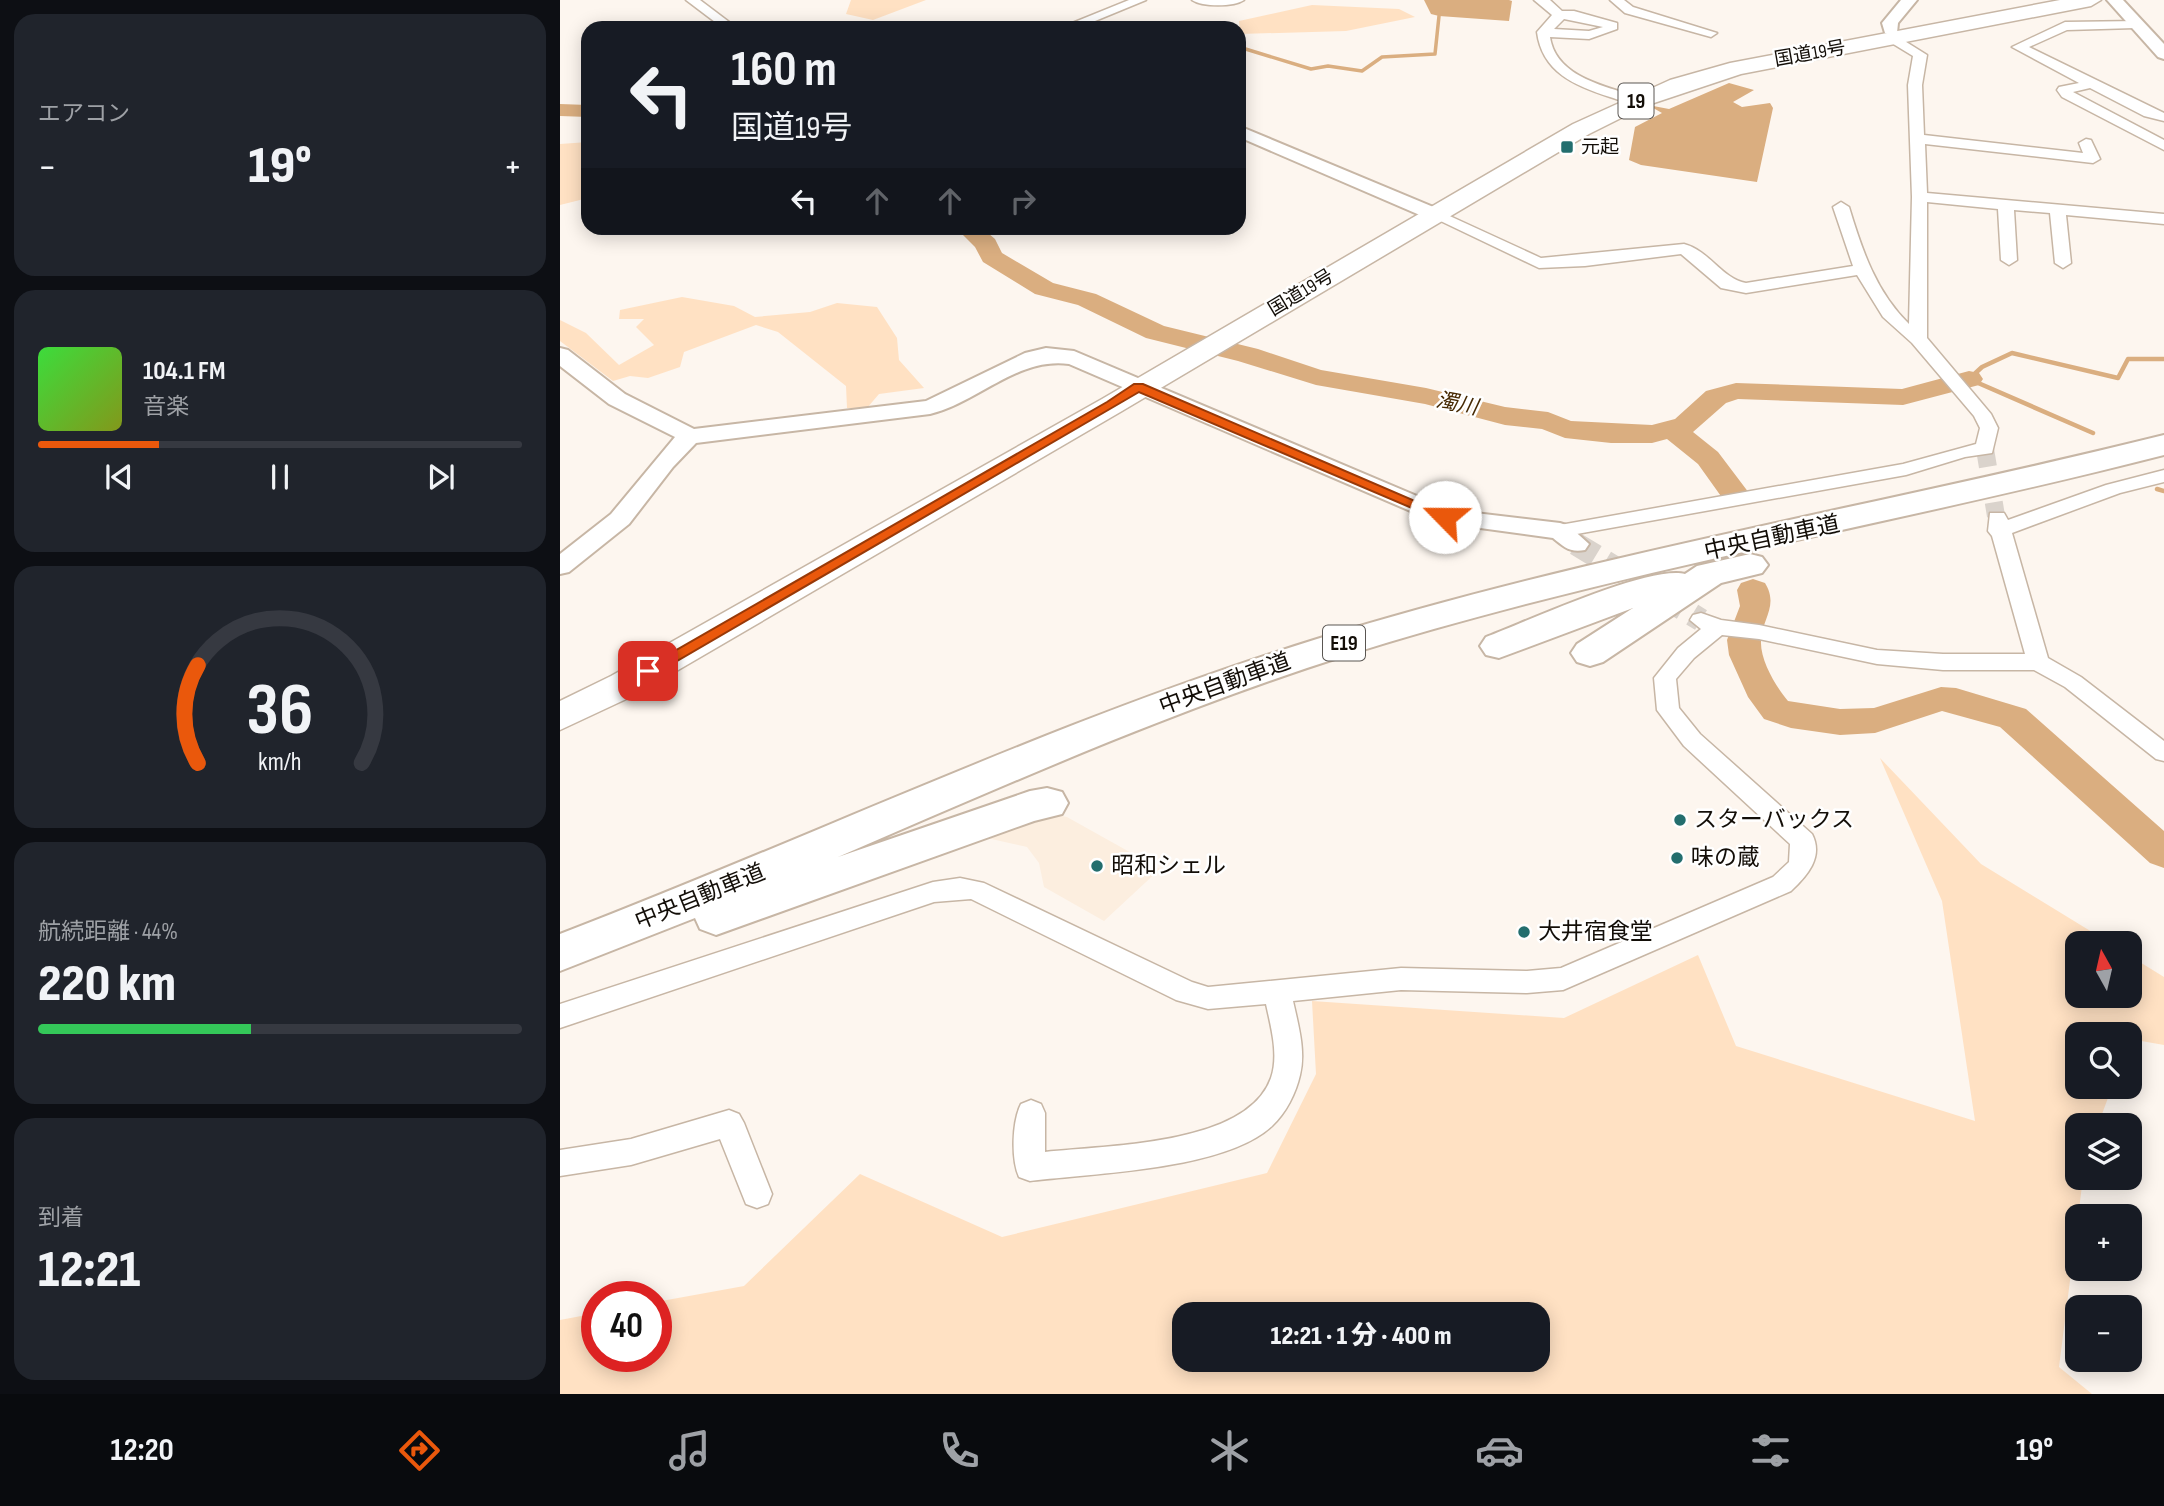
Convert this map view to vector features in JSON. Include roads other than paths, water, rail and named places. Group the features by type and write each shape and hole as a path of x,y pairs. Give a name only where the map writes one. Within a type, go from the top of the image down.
{"highway":[{"name":"国道19号","path":"560,699 638,659 1223,331 1427,211 1562,139 1629,98 1708,75 2043,0"},
{"name":"国道19号","path":"1893,34 2091,0"},
{"name":"国道19号","path":"560,717 684,651 1112,405 1130,383"},
{"name":"中央自動車道","path":"560,927 749,853 1082,714 1317,632 1550,569 1975,476 2164,428"},
{"name":"中央自動車道","path":"560,953 1097,731 1329,648 1560,584 1995,489 2159,467"},
{"path":"1499,646 1650,588 2159,467"},
{"path":"1590,653 1710,574"},
{"path":"560,972 1030,806 1047,803"}],"street":[{"path":"692,0 720,21"},
{"path":"1084,21 1140,0"},
{"path":"1198,0 1238,0"},
{"path":"1540,0 1550,5 1558,15 1558,20 1543,32"},
{"path":"1616,0 1629,10 1711,33"},
{"path":"1909,0 1890,23 1893,34 1920,55 1915,85 1920,197 1916,306 1918,339"},
{"path":"2115,0 2164,54"},
{"path":"1543,32 1587,35 1607,31 1613,26 1574,15 1558,15"},
{"path":"2135,24 2064,26 2019,47 2090,84 2164,117"},
{"path":"1543,32 1547,54 1568,76 1629,98"},
{"path":"2090,84 2064,90 2164,146"},
{"path":"1246,134 1427,211 1539,263 1585,261 1623,254 1684,249 1697,256 1727,284 1746,288 1860,270"},
{"path":"1919,139 2093,159 2086,142"},
{"path":"1920,197 2006,207 2164,219"},
{"path":"560,355 617,399 690,436 725,434 930,407 952,401 1026,360 1046,355 1074,358 1445,517 1568,537 1906,469 1963,451 1985,449 1989,428 1982,414 1918,339 1899,328 1860,270 1841,207"},
{"path":"2006,207 2009,260"},
{"path":"2058,211 2063,263"},
{"path":"560,566 597,539 626,512 673,449 690,436"},
{"path":"2038,662 1997,523 2159,467"},
{"path":"560,1016 933,892 960,888 975,890 1062,930 1186,992 1225,999 1401,979 1527,982 1563,979 1782,884 1801,866 1803,841 1733,780 1668,710 1665,678 1709,623 1877,657 1943,662 2038,662 2073,682 2164,753"},
{"path":"1031,1113 1030,1167 1203,1146 1236,1134 1261,1117 1277,1100 1286,1077 1288,1056 1278,992"},
{"path":"560,1163 631,1152 729,1123 757,1194"}],"waterway":[{"path":"1246,49 1311,69 1328,66 1362,71 1382,57 1435,54 1439,16"},
{"name":"濁川","path":"560,110 581,111"},
{"name":"濁川","path":"976,235 986,244 992,257 1044,289 1087,299 1155,332 1248,355 1316,377 1426,396 1505,416 1548,421 1565,429 1611,434 1652,434 1685,425 1716,397 1736,391 1903,397 1969,379"},
{"path":"2093,433 1969,379 1982,367 2012,353 2118,378 2128,359 2164,359"},
{"path":"1672,429 1708,458 1734,493"},
{"path":"2157,489 2164,491"},
{"path":"1753,590 1756,606 1744,640 1746,655 1765,697 1776,710 1791,716 1840,722 1875,720 1941,699 1956,700 2013,718 2164,853"}],"tunnel":[{"path":"1985,449 1996,516"},
{"path":"1576,544 1701,620"}],"place":[{"name":"元起","path":"1567,147"},
{"name":"スターバックス","path":"1680,820"},
{"name":"味の蔵","path":"1677,858"},
{"name":"昭和シェル","path":"1097,866"},
{"name":"大井宿食堂","path":"1524,932"}]}
